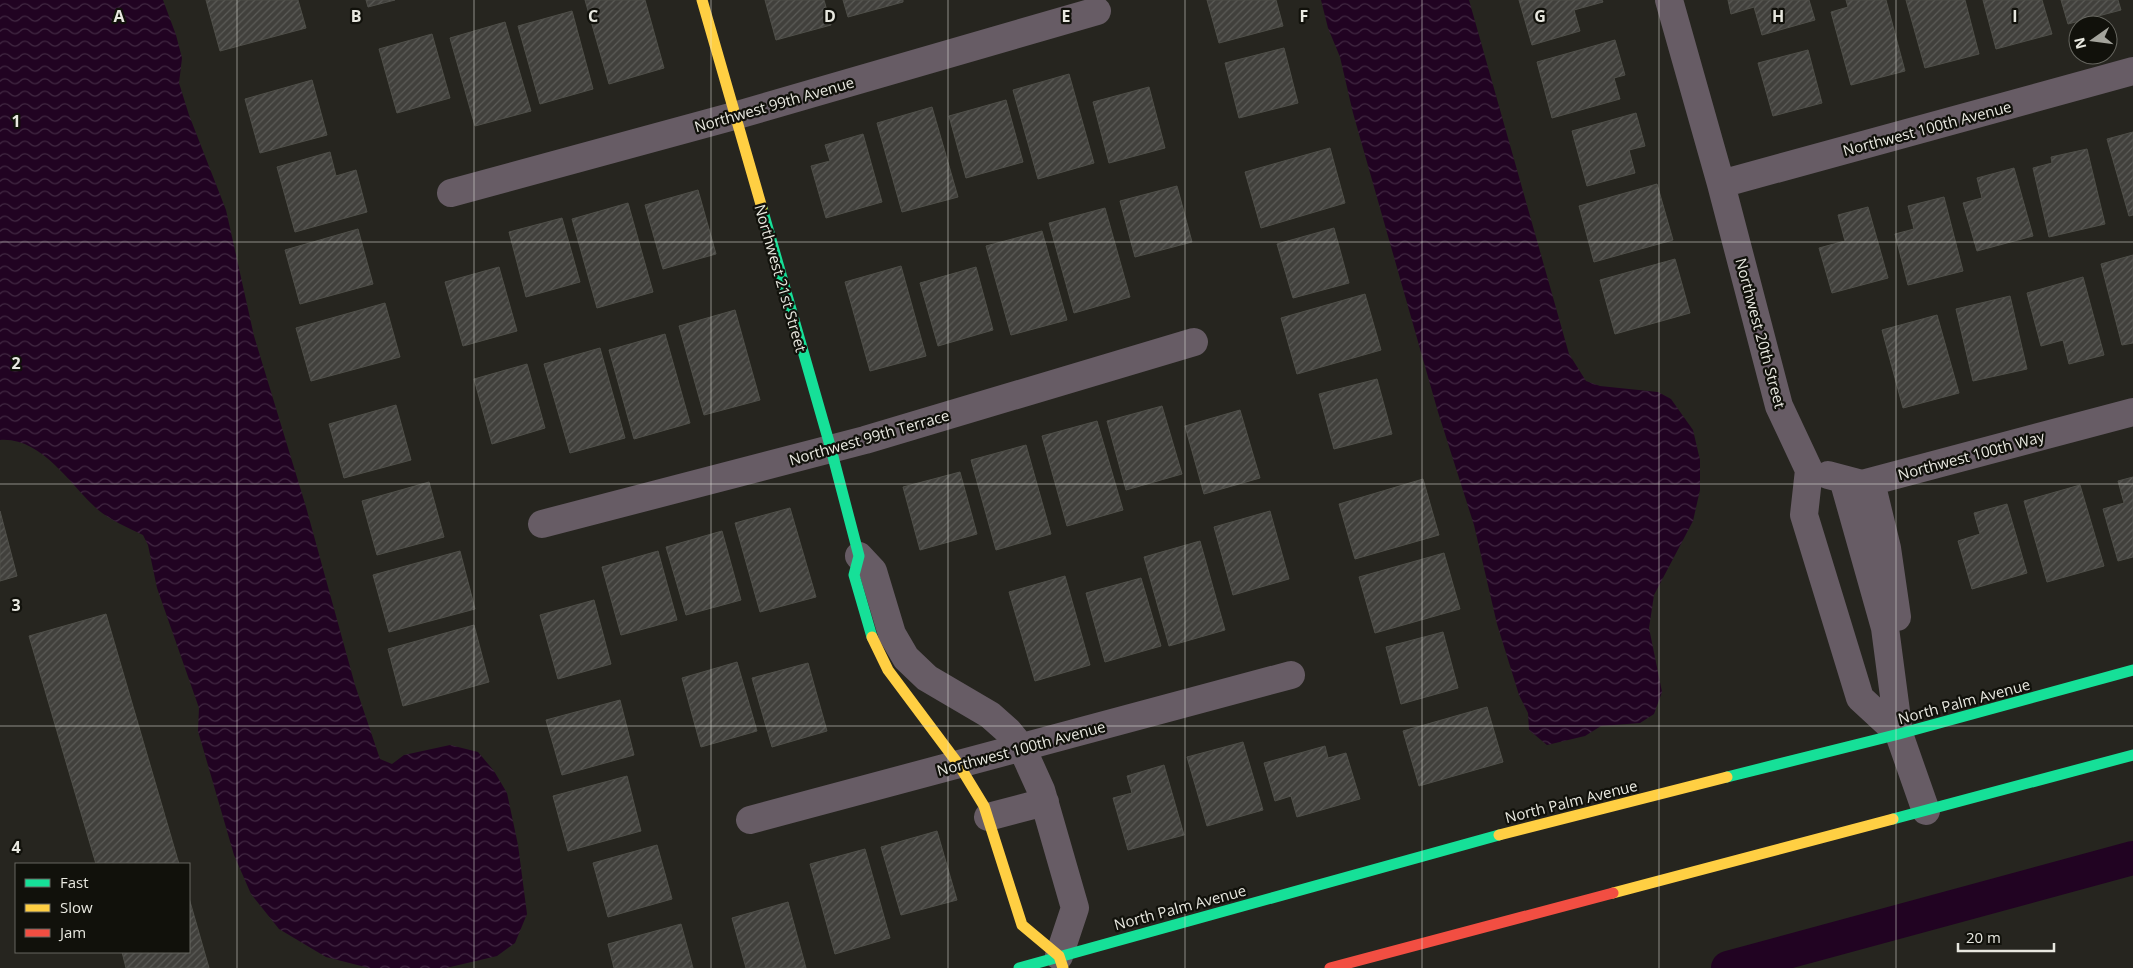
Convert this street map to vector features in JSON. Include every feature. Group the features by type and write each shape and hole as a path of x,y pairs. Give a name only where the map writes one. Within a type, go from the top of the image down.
{"main road":[{"name":"Northwest 21st Street","path":"702,0 831,449 859,556 854,575 873,640 888,670 959,765 984,806 1022,925 1061,962"},
{"name":"North Palm Avenue","path":"1019,968 1061,962 1544,823 1899,734 2133,670"},
{"path":"1330,968 2133,755"}],"street":[{"name":"Northwest 20th Street","path":"1669,0 1721,184 1779,406 1809,470"},
{"name":"Northwest 99th Avenue","path":"451,193 734,116 1096,10"},
{"name":"Northwest 100th Avenue","path":"1721,184 2133,71"},
{"name":"Northwest 99th Terrace","path":"542,524 831,449 1194,342"},
{"name":"Northwest 100th Way","path":"1809,470 1862,484 2133,412"},
{"path":"1809,470 1804,515 1860,698 1899,734"},
{"path":"1843,479 1887,639 1899,734 1926,811"},
{"path":"1870,482 1886,548 1897,618 1887,639"},
{"name":"Northwest 21st Street","path":"859,556 873,571 892,634 906,658 927,678 990,715 1008,731 1022,748 1042,790 1076,908 1061,962"},
{"name":"Northwest 100th Avenue","path":"750,820 1291,675"},
{"path":"988,817 1045,802"}],"water":[{"path":"0,0 163,0 182,58 179,83 189,115 226,210 254,336 306,507 355,685 380,759 392,764 404,755 450,745 478,752 494,771 507,793 518,845 527,914 515,943 497,956 446,968 369,968 326,957 279,929 251,894 234,855 198,731 199,708 157,588 148,545 143,535 125,527 97,509 42,454 29,446 15,441 0,440"},
{"path":"1321,0 1469,0 1569,354 1586,381 1600,386 1658,392 1671,399 1693,430 1700,460 1700,490 1693,521 1654,595 1649,628 1662,692 1654,714 1640,723 1601,726 1585,736 1547,745 1529,730 1528,713 1519,695 1497,624 1474,525 1438,412 1353,113 1340,57 1328,28"}],"building":[{"path":"206,0 298,0 306,28 220,51"},
{"path":"366,0 395,0 368,7"},
{"path":"585,0 645,0 664,68 609,84"},
{"path":"765,0 824,0 831,25 776,40"},
{"path":"843,0 903,0 903,2 848,17"},
{"path":"1207,0 1276,0 1283,26 1219,43"},
{"path":"1519,0 1602,0 1603,2 1574,10 1580,31 1532,45"},
{"path":"1728,0 1809,0 1815,20 1762,35 1754,7 1731,14"},
{"path":"1846,0 1886,0 1905,71 1851,85 1831,12 1848,7"},
{"path":"1906,0 1965,0 1979,54 1925,68"},
{"path":"1983,0 2042,0 2052,34 1996,49"},
{"path":"2061,0 2118,0 2121,10 2102,15 2068,15 2068,24"},
{"path":"572,11 593,89 540,104 518,26"},
{"path":"505,22 531,111 475,126 450,38"},
{"path":"432,34 450,98 397,113 379,49"},
{"path":"1615,40 1625,75 1614,78 1620,99 1552,118 1537,62"},
{"path":"1284,48 1298,103 1239,118 1225,63"},
{"path":"1808,50 1822,103 1773,116 1758,63"},
{"path":"1069,74 1094,163 1038,179 1013,90"},
{"path":"312,80 327,135 260,153 245,99"},
{"path":"1149,87 1165,148 1109,163 1093,102"},
{"path":"1006,100 1023,162 966,178 949,116"},
{"path":"932,107 958,197 902,212 877,123"},
{"path":"1636,113 1645,146 1629,150 1635,173 1587,186 1572,131"},
{"path":"2133,132 2133,215 2129,216 2107,139"},
{"path":"863,134 882,202 826,218 811,166 830,161 825,145"},
{"path":"1330,148 1345,203 1261,228 1245,172"},
{"path":"2087,149 2105,224 2049,237 2033,168 2052,163 2051,157"},
{"path":"330,152 336,176 356,170 367,212 295,232 277,167"},
{"path":"2014,168 2033,236 1977,251 1963,203 1982,198 1977,178"},
{"path":"1657,184 1673,240 1594,262 1579,206"},
{"path":"1177,186 1192,242 1135,257 1120,201"},
{"path":"698,190 716,254 663,269 645,205"},
{"path":"1944,197 1963,271 1908,285 1895,234 1914,229 1908,206"},
{"path":"628,203 653,292 597,308 572,219"},
{"path":"1868,207 1888,278 1832,293 1819,248 1845,241 1838,215"},
{"path":"1105,208 1130,297 1074,313 1049,223"},
{"path":"562,218 580,282 526,297 509,232"},
{"path":"1334,228 1349,283 1293,298 1277,244"},
{"path":"358,229 373,284 300,304 285,250"},
{"path":"1042,231 1067,320 1011,335 986,246"},
{"path":"2133,255 2133,343 2122,345 2101,264"},
{"path":"1675,259 1690,313 1615,334 1600,280"},
{"path":"901,266 926,356 870,371 845,282"},
{"path":"499,267 517,331 463,346 445,282"},
{"path":"976,267 993,330 938,346 920,283"},
{"path":"2083,277 2104,355 2069,364 2063,340 2041,346 2027,293"},
{"path":"1365,294 1381,350 1297,374 1281,318"},
{"path":"2010,296 2027,369 1973,381 1956,309"},
{"path":"385,303 400,357 311,381 296,328"},
{"path":"735,310 760,400 704,415 679,326"},
{"path":"1937,315 1959,393 1903,408 1882,330"},
{"path":"665,334 690,423 634,439 609,350"},
{"path":"600,348 625,438 570,453 544,364"},
{"path":"527,364 545,428 492,444 474,379"},
{"path":"1377,379 1392,434 1334,449 1319,394"},
{"path":"396,405 411,460 344,478 329,424"},
{"path":"1162,406 1182,474 1126,490 1107,421"},
{"path":"1240,410 1260,478 1204,494 1185,426"},
{"path":"1097,421 1123,510 1067,526 1042,436"},
{"path":"1026,445 1051,534 996,550 971,460"},
{"path":"960,472 977,534 920,550 903,487"},
{"path":"2133,477 2133,557 2118,561 2103,509 2124,503 2118,481"},
{"path":"1423,479 1439,535 1355,559 1339,504"},
{"path":"429,482 444,537 377,555 362,501"},
{"path":"2080,485 2104,566 2047,582 2024,501"},
{"path":"2007,504 2027,573 1972,589 1958,541 1980,534 1974,513"},
{"path":"790,508 816,597 760,612 735,523"},
{"path":"0,511 17,576 0,581"},
{"path":"1270,511 1289,579 1233,595 1214,527"},
{"path":"722,531 741,600 686,615 666,547"},
{"path":"1200,541 1225,630 1169,646 1144,557"},
{"path":"460,551 475,609 389,632 373,575"},
{"path":"658,551 677,620 621,635 602,567"},
{"path":"1444,553 1460,609 1375,633 1359,577"},
{"path":"1065,576 1090,665 1035,681 1009,592"},
{"path":"1141,578 1161,646 1105,662 1086,593"},
{"path":"594,600 611,664 558,679 540,615"},
{"path":"106,614 179,863 96,863 29,636"},
{"path":"474,625 489,682 403,706 388,649"},
{"path":"1443,632 1458,688 1401,704 1386,647"},
{"path":"737,662 757,731 701,747 682,678"},
{"path":"808,663 827,731 772,747 752,678"},
{"path":"620,700 634,755 562,775 546,720"},
{"path":"1487,707 1503,762 1419,786 1403,731"},
{"path":"1243,742 1263,810 1207,826 1187,757"},
{"path":"1325,746 1328,758 1346,753 1360,799 1297,817 1291,796 1275,801 1264,763"},
{"path":"1164,765 1184,835 1128,850 1113,798 1132,793 1127,776"},
{"path":"627,776 641,831 568,851 553,796"},
{"path":"937,831 957,900 901,915 881,847"},
{"path":"657,845 672,899 608,917 593,863"},
{"path":"865,849 890,938 835,954 810,864"},
{"path":"190,902 209,968 126,968 122,953 190,953"},
{"path":"788,902 806,968 746,968 732,918"},
{"path":"681,924 693,968 614,968 608,944"}],"waterway":[{"path":"1728,968 2133,858"}],"traffic: fast":[{"path":"762,208 831,449 859,556 854,575 872,637"},
{"path":"1727,777 1899,734 2133,670"},
{"path":"1893,819 2133,755"},
{"path":"1019,968 1499,835"}],"traffic: slow":[{"path":"702,0 762,208"},
{"path":"872,637 888,670 959,765 984,806 1022,925 1059,956 1063,968"},
{"path":"1499,835 1727,777"},
{"path":"1613,893 1893,819"}],"traffic: jam":[{"path":"1330,968 1613,893"}]}
